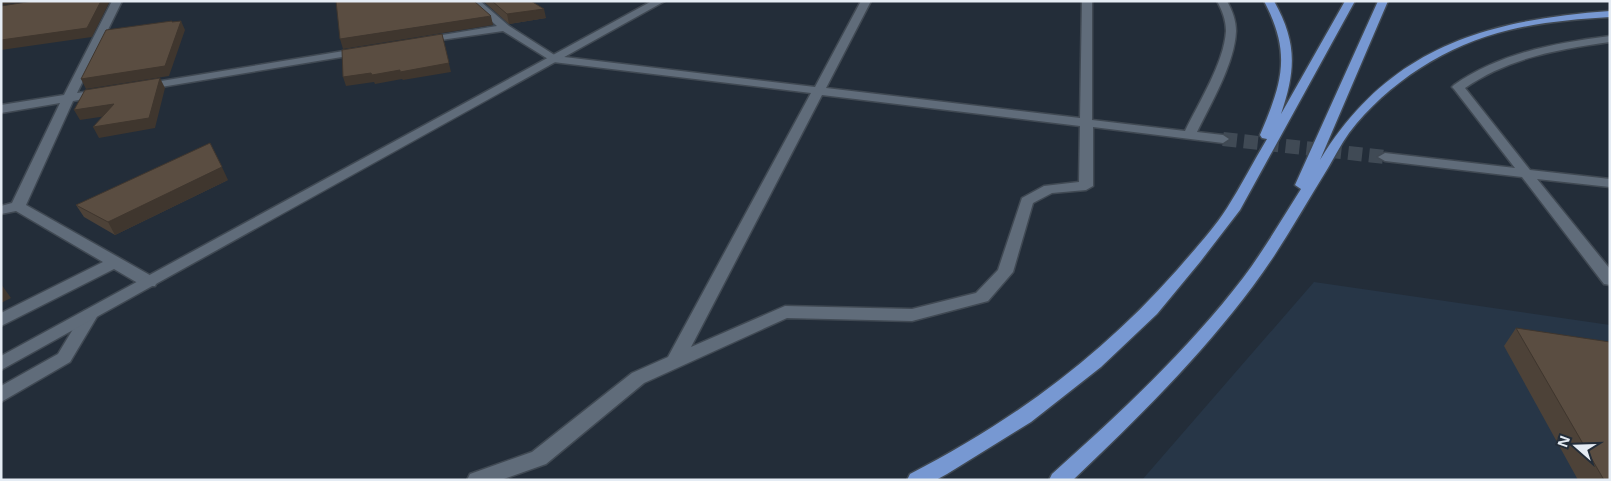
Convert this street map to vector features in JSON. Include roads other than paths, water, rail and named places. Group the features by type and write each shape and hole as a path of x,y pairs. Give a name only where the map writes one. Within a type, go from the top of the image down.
{"highway":[{"path":"1233,210 1276,113 1286,77 1289,55 1286,34 1269,1"},
{"path":"917,480 1024,417 1095,363 1151,310 1195,260 1233,210 1350,1"},
{"path":"1283,228 1383,1"},
{"path":"1059,480 1113,430 1196,345 1248,282 1349,124 1381,91 1429,58 1459,42 1491,30 1524,22 1610,14"}],"street":[{"path":"18,206 68,99 117,1"},
{"path":"474,1 505,28 553,59 1223,139"},
{"path":"1,364 660,1"},
{"path":"675,361 820,91 866,1"},
{"path":"477,480 539,458 638,378 785,312 912,315 982,297 1005,272 1027,201 1048,189 1086,186 1087,1"},
{"path":"1189,136 1228,46 1231,32 1228,12 1222,1"},
{"path":"408,44 505,28"},
{"path":"1610,39 1576,43 1540,51 1472,76 1458,87 1610,280"},
{"path":"136,88 369,50"},
{"path":"1,109 107,92"},
{"path":"1385,157 1610,183"},
{"path":"1,210 18,206 149,282"},
{"path":"1,320 114,262"},
{"path":"1,395 64,358 90,315"}],"tunnel":[{"path":"1223,139 1385,157"}]}
